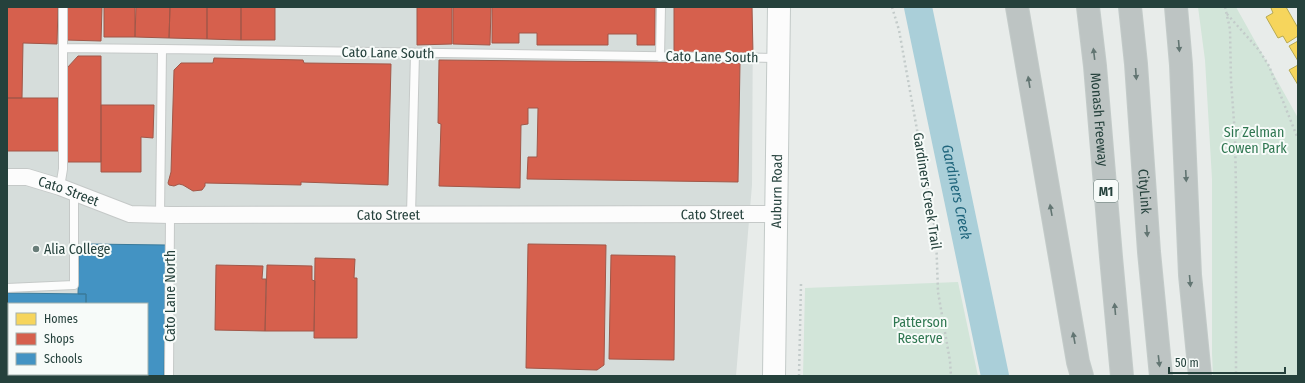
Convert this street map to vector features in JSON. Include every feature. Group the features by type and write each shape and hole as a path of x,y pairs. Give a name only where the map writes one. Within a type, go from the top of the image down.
{"highway":[{"path":"1017,7 1048,193 1078,362 1082,376"},
{"name":"Monash Freeway","path":"1088,7 1095,66 1122,376"},
{"name":"CityLink","path":"1130,7 1136,64 1149,252 1161,376"},
{"path":"1176,7 1181,65 1190,275 1200,376"}],"main road":[{"name":"Auburn Road","path":"774,376 779,7"}],"street":[{"name":"Cato Street","path":"7,177 27,177 67,190 130,214 776,214"}],"lane":[{"path":"7,288 74,285 67,190 63,169 63,7"},
{"path":"660,56 661,7"},
{"name":"Cato Lane South","path":"63,48 779,58"},
{"path":"162,49 165,215"},
{"path":"411,215 416,53"},
{"name":"Cato Lane North","path":"165,215 169,376"}],"path":[{"name":"Gardiners Creek Trail","path":"892,7 899,30 936,235 938,292 950,361 951,376"},
{"path":"1225,7 1230,29 1236,191 1236,376"},
{"path":"1227,13 1259,50 1269,66 1298,139"},
{"path":"800,376 801,284"}],"shaded area":[{"path":"7,7 753,7 752,185 736,376 7,376"}],"green space":[{"name":"Sir Zelman Cowen Park","path":"1198,7 1236,7 1298,118 1298,376 1213,376 1212,179 1205,60"},
{"name":"Patterson Reserve","path":"958,282 978,376 803,376 805,288"}],"building: Homes":[{"path":"1286,7 1298,28 1298,36 1287,43 1283,36 1278,38 1266,17 1273,13 1271,8"},
{"path":"1298,41 1298,61 1289,46"},
{"path":"1298,65 1298,85 1289,70"}],"building: Shops":[{"path":"7,7 58,7 57,44 23,43 22,98 7,98"},
{"path":"67,7 102,7 101,41 66,40"},
{"path":"104,7 135,7 135,37 104,37"},
{"path":"136,7 170,7 169,38 135,37"},
{"path":"170,7 207,7 207,39 169,38"},
{"path":"207,7 241,7 241,40 207,39"},
{"path":"241,7 275,7 275,40 241,40"},
{"path":"417,7 452,7 452,44 417,45"},
{"path":"453,7 491,7 490,45 453,44"},
{"path":"492,7 655,7 655,45 637,45 637,34 608,34 608,45 537,45 537,33 519,33 519,43 492,43"},
{"path":"674,7 752,7 753,54 674,54"},
{"path":"78,56 101,56 101,162 67,162 67,68"},
{"path":"214,58 303,60 304,63 391,64 388,185 301,182 301,185 205,183 202,190 193,191 179,184 174,186 169,185 168,183 171,172 174,70 181,63 213,63"},
{"path":"439,60 740,63 738,182 527,179 528,157 537,157 538,108 528,108 528,124 521,125 520,188 439,186 441,124 438,123"},
{"path":"7,98 58,98 59,151 7,151"},
{"path":"101,105 154,105 153,138 141,137 141,172 101,172"},
{"path":"528,244 606,245 604,365 597,370 526,368"},
{"path":"611,255 675,256 674,360 609,359"},
{"path":"315,258 355,259 354,278 357,278 357,338 314,338"},
{"path":"216,265 263,266 262,279 266,279 265,331 215,330"},
{"path":"267,265 312,266 312,280 315,281 314,331 265,331"}],"building: Schools":[{"path":"88,244 166,245 164,376 85,376 148,375 148,303 86,303 86,294 78,294 79,254 87,255"},
{"path":"7,293 86,294 86,303 8,303 7,373"},
{"path":"26,375 85,375 85,376"}],"waterway":[{"name":"Gardiners Creek","path":"918,7 995,376"}],"place":[{"name":"Alia College","path":"36,249"}]}
